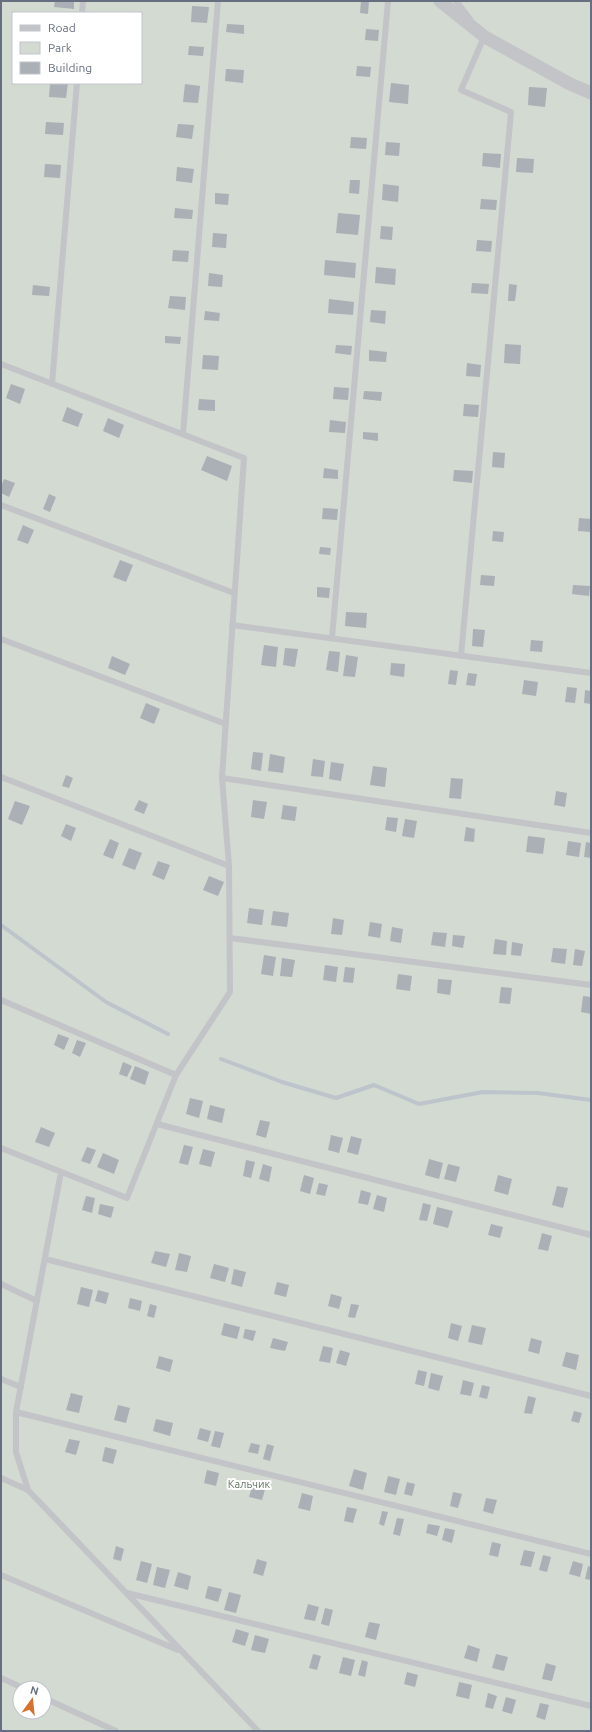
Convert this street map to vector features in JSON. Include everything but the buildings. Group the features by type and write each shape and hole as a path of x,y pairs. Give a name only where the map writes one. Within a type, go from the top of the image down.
{"street":[{"path":"440,1 485,37 570,84 591,93"}],"lane":[{"path":"82,12 83,1"},
{"path":"183,434 218,1"},
{"path":"332,638 388,1"},
{"path":"456,1 485,37 460,90 511,112 461,656"},
{"path":"52,384 76,84"},
{"path":"1,364 244,458 222,778 229,866 230,992 176,1075 127,1198 1,1148"},
{"path":"1,505 234,593"},
{"path":"232,625 591,673"},
{"path":"1,639 226,724"},
{"path":"1,777 229,866"},
{"path":"222,778 591,833"},
{"path":"230,938 591,985"},
{"path":"1,1000 176,1075"},
{"path":"157,1124 591,1235"},
{"path":"28,1490 16,1452 16,1412 61,1172"},
{"path":"45,1259 591,1396"},
{"path":"1,1284 37,1301"},
{"path":"1,1379 21,1387"},
{"path":"16,1412 591,1554"},
{"path":"1,1478 28,1490 258,1731"},
{"path":"1,1575 182,1651"},
{"path":"127,1593 591,1706"},
{"path":"1,1678 12,1683"},
{"path":"52,1702 116,1731"}],"green space":[{"name":"Кальчик","path":"1,1 591,1 591,1731 1,1731"}],"waterway":[{"path":"1,925 106,1002 168,1034"},
{"path":"221,1059 282,1082 336,1098 374,1085 419,1104 483,1092 538,1093 591,1100"}]}
